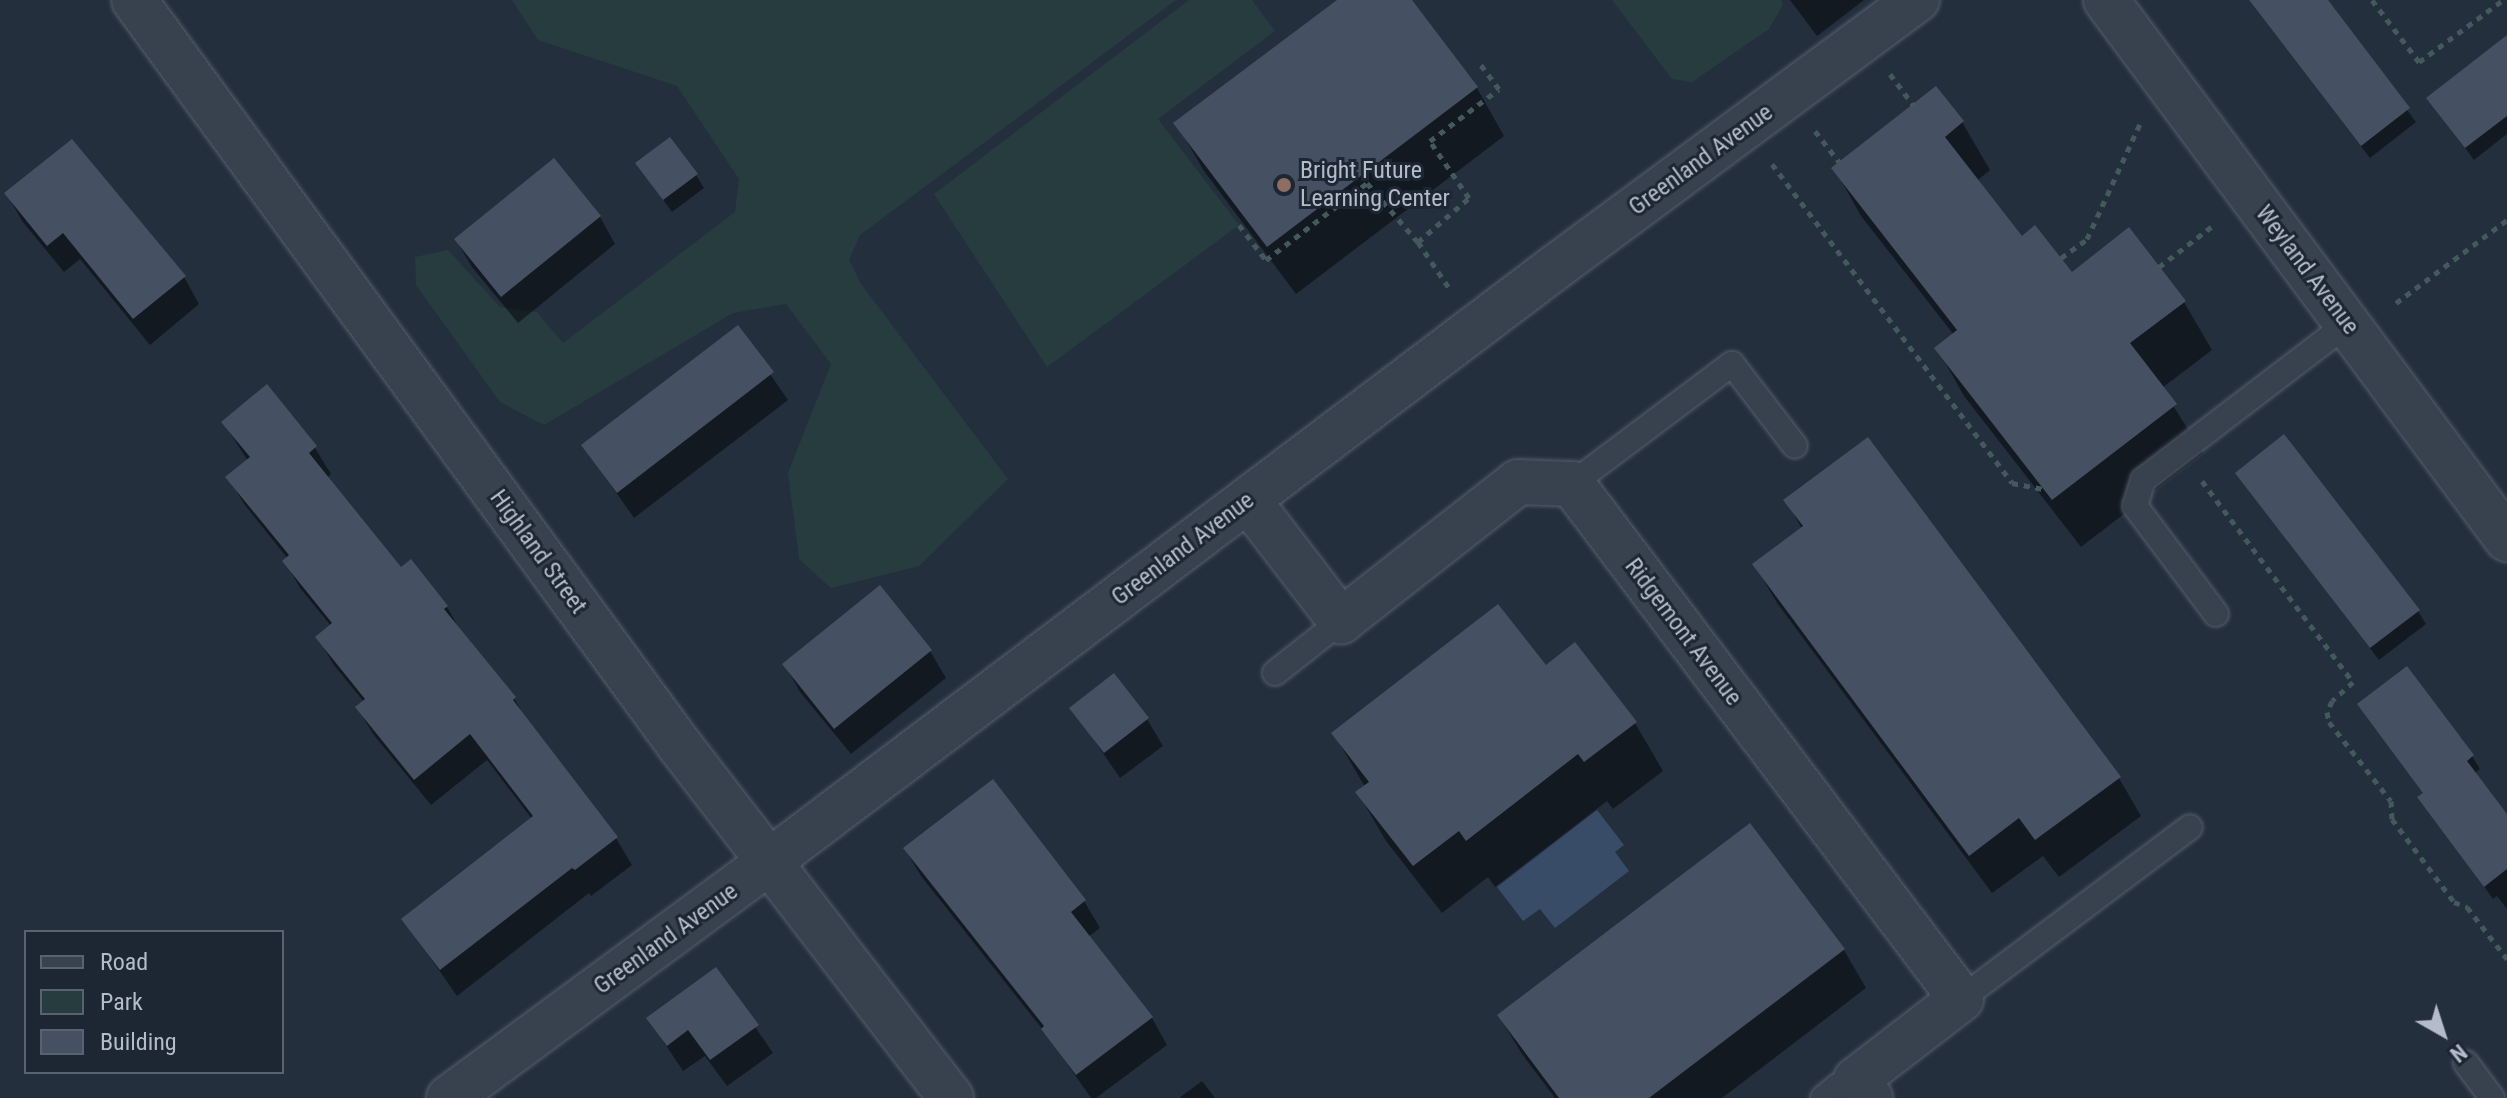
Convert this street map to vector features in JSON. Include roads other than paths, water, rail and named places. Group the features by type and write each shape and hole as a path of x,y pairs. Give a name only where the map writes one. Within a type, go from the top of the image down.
{"street":[{"name":"Highland Street","path":"134,0 680,746 951,1098"},
{"name":"Greenland Avenue","path":"449,1098 770,861 1917,0"},
{"name":"Weyland Avenue","path":"2106,0 2507,539"},
{"path":"1248,500 1341,621 1518,482 1572,484"},
{"name":"Ridgemont Avenue","path":"1572,484 1961,999"},
{"path":"1850,1092 1961,999"}],"lane":[{"path":"2216,614 2135,506 2143,480 2347,324"},
{"path":"1572,484 1732,364 1795,446"},
{"path":"1275,673 1341,621"},
{"path":"1961,999 2190,827"},
{"path":"2466,1063 2492,1098"}],"water":[{"path":"1597,810 1624,845 1615,852 1629,871 1555,928 1540,909 1523,921 1497,887"}],"place":[{"name":"Bright Future Learning Center","path":"1284,185"}]}
